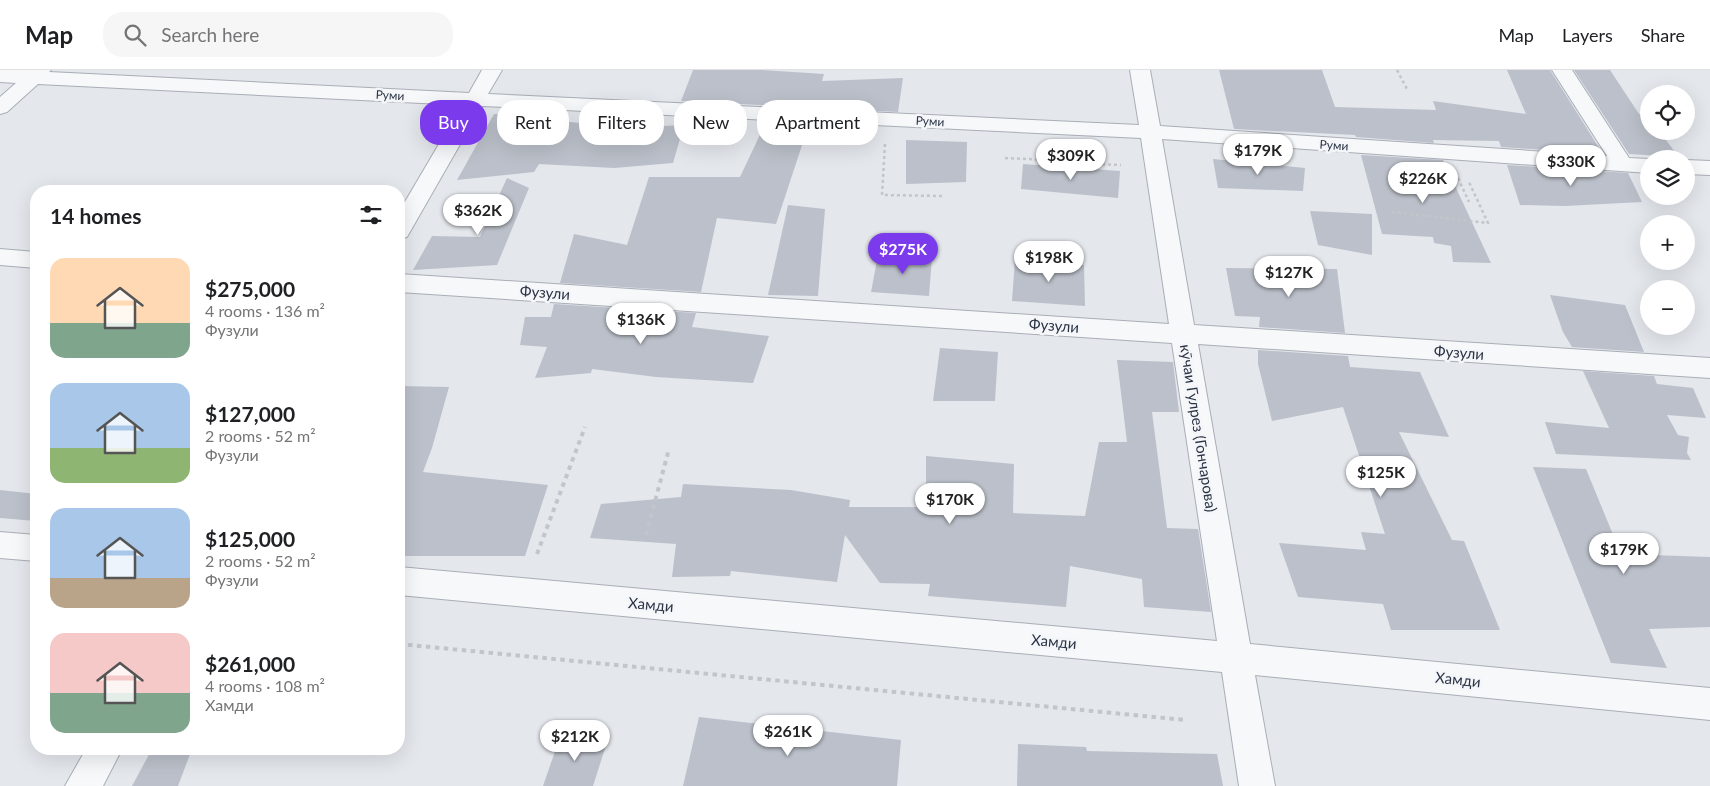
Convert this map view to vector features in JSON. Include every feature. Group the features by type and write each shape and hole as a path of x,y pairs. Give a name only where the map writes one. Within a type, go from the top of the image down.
{"street":[{"path":"405,220 492,70"},
{"name":"кӯчаи Гулрез (Гончарова)","path":"1140,70 1257,786"},
{"path":"1562,70 1623,165"},
{"path":"0,108 37,74"},
{"name":"Руми","path":"0,76 37,74 474,99 1150,132 1640,166"},
{"path":"1695,167 1710,168"},
{"path":"0,257 30,260"},
{"name":"Фузули","path":"405,283 1710,368"},
{"path":"0,545 30,548"},
{"name":"Хамди","path":"405,582 1237,658 1710,704"},
{"path":"83,786 101,755"}],"path":[{"path":"1397,70 1407,89"},
{"path":"885,138 882,195 944,196"},
{"path":"1005,158 1048,160"},
{"path":"1066,163 1121,165"},
{"path":"1392,212 1488,223 1466,174"},
{"path":"537,554 585,427"},
{"path":"646,535 669,449"},
{"path":"405,645 1185,720"}],"building":[{"path":"693,70 762,70 824,74 822,81 903,78 898,112 878,111 878,100 757,100 757,105 747,104 747,100 681,100"},
{"path":"1219,70 1322,70 1335,107 1436,110 1433,101 1526,114 1507,70 1550,70 1603,154 1501,147 1499,141 1433,140 1434,143 1356,137 1355,135 1234,129"},
{"path":"1574,70 1610,70 1640,114 1640,140 1666,140 1674,150 1640,150 1640,155 1629,154"},
{"path":"494,114 497,114 497,145 569,145 569,122 579,123 579,145 664,145 664,126 674,125 674,145 678,145 673,163 614,168 539,164 534,172 457,180 477,145 487,145 487,126"},
{"path":"906,140 967,142 966,182 906,184"},
{"path":"757,141 757,145 802,145 776,224 717,218 701,292 560,283 574,234 627,245 649,177 740,177"},
{"path":"1361,155 1443,160 1491,263 1453,262 1451,246 1434,243 1433,237 1382,234"},
{"path":"1213,159 1305,168 1303,191 1218,188"},
{"path":"1023,164 1120,171 1118,198 1021,189"},
{"path":"1507,165 1628,173 1640,198 1640,202 1565,206 1520,205"},
{"path":"507,178 529,188 497,265 413,270 432,236 480,237"},
{"path":"788,205 825,209 818,296 768,295"},
{"path":"1310,211 1372,214 1372,255 1318,245"},
{"path":"878,255 932,258 929,296 871,292"},
{"path":"1015,259 1084,265 1085,306 1012,301"},
{"path":"1226,268 1337,269 1345,333 1259,327 1260,317 1235,316"},
{"path":"1550,295 1625,305 1644,352 1572,347 1563,332"},
{"path":"554,304 696,313 692,327 769,336 753,383 656,377 592,369 591,373 535,378 547,347 520,345 525,317 551,317"},
{"path":"940,348 998,352 995,401 933,401"},
{"path":"1258,350 1348,356 1350,367 1420,372 1449,437 1399,432 1452,540 1464,541 1500,630 1391,630 1383,604 1298,597 1279,543 1366,550 1361,532 1385,534 1343,407 1272,421 1258,364"},
{"path":"1117,360 1173,362 1179,412 1152,412 1167,528 1198,529 1211,612 1144,607 1142,579 1070,566 1066,607 928,596 930,584 880,583 845,535 837,582 731,571 730,576 672,577 676,544 590,538 601,504 681,497 683,484 791,490 850,500 849,507 926,507 926,456 1014,464 1013,513 1085,516 1099,442 1127,442"},
{"path":"1583,371 1654,376 1657,384 1693,388 1706,418 1667,415 1678,435 1689,437 1687,453 1691,460 1556,454 1545,422 1609,428"},
{"path":"405,386 449,387 432,448 423,472 548,485 525,556 405,556"},
{"path":"1533,467 1586,469 1621,554 1710,557 1710,627 1649,629 1667,668 1611,663"},
{"path":"0,490 30,493 30,520 0,518"},
{"path":"699,717 901,740 897,786 683,786"},
{"path":"561,734 607,742 593,786 543,786"},
{"path":"1018,744 1086,747 1087,751 1217,754 1223,786 1017,786"},
{"path":"149,755 190,755 178,786 132,786"}]}
